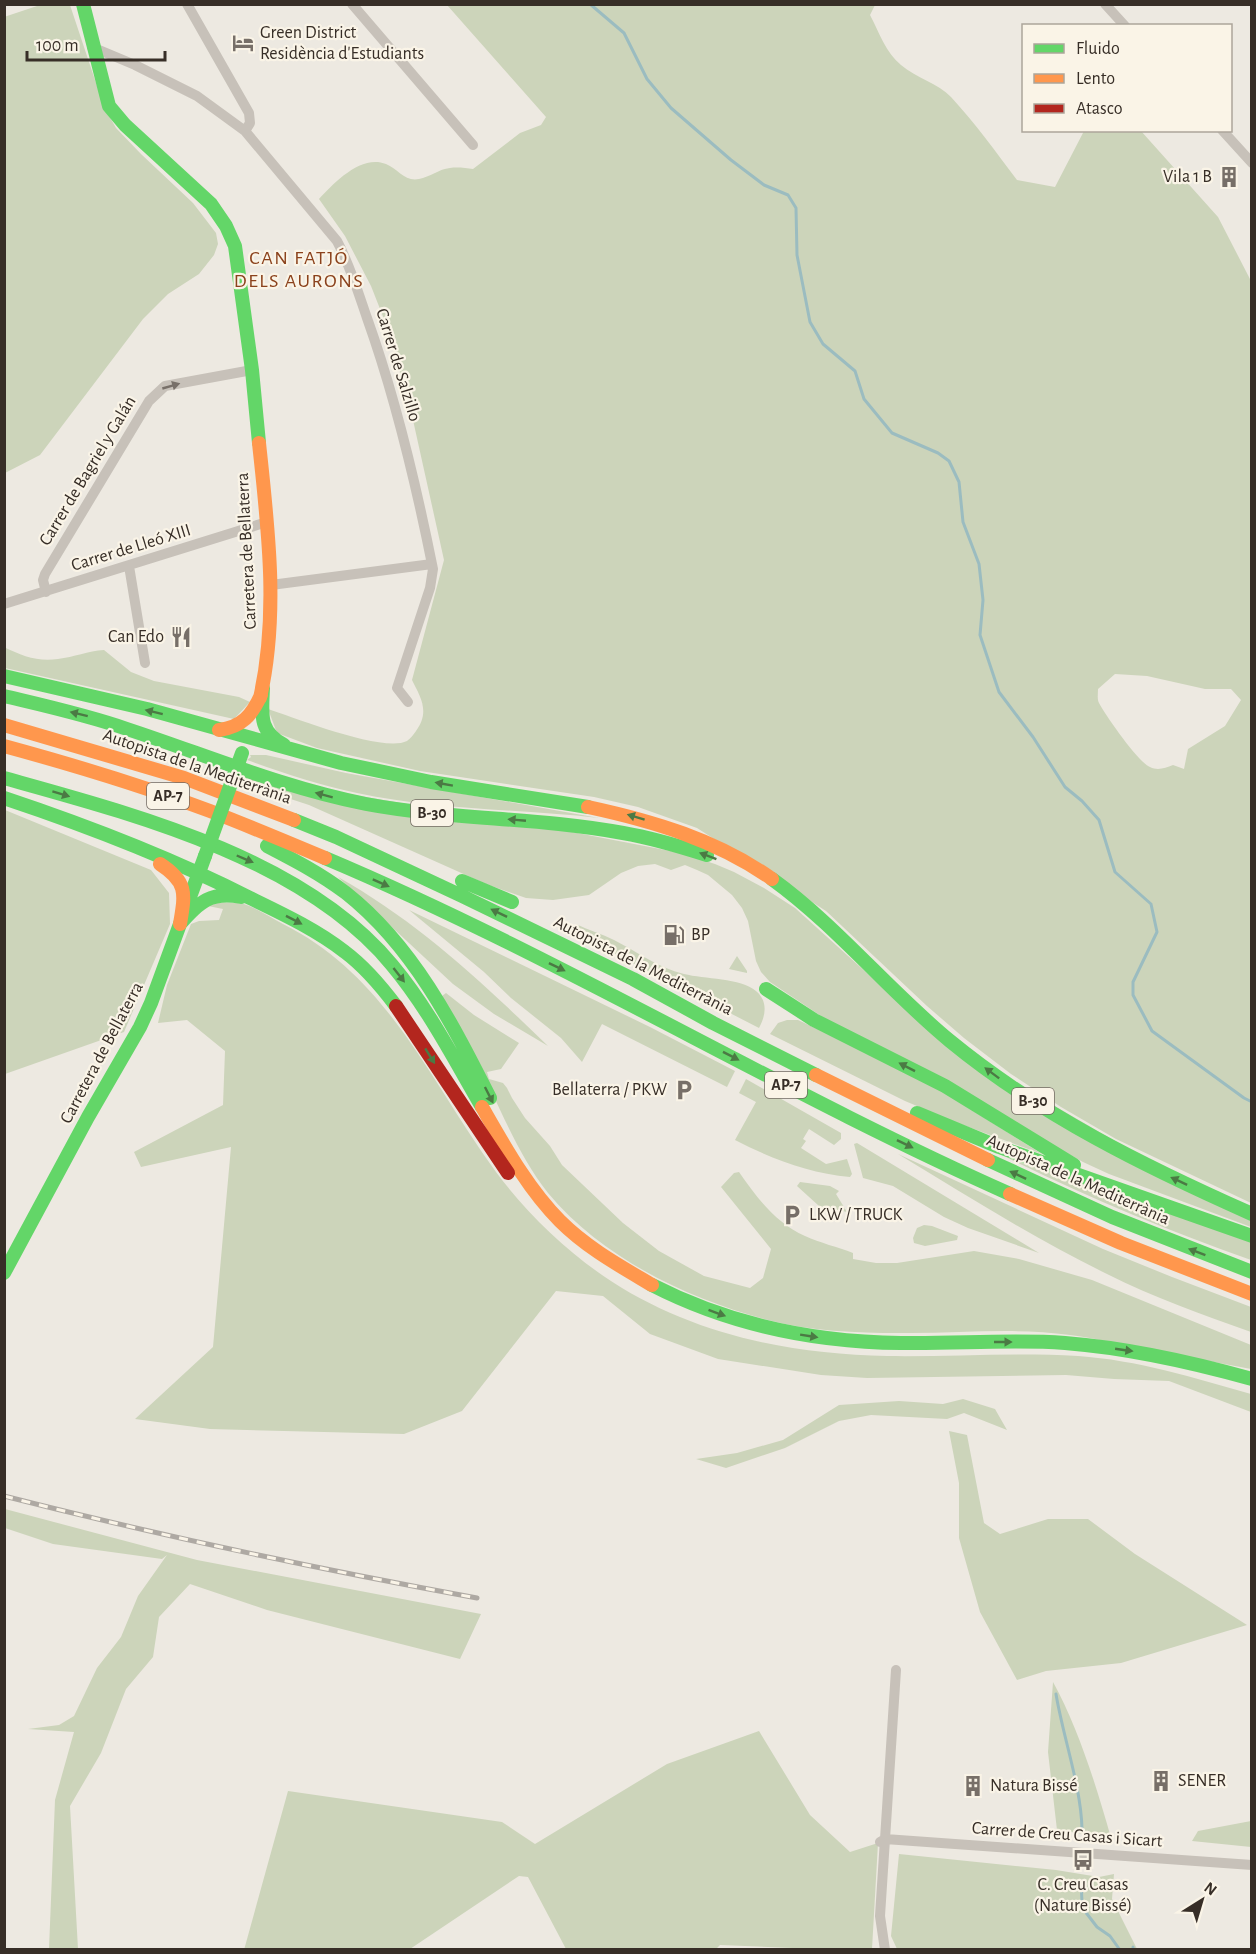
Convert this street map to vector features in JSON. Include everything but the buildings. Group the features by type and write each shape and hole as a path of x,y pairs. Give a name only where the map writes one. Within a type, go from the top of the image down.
{"main road":[{"name":"Carretera de Bellaterra","path":"4,1273 88,1117 140,1027 151,1002 247,739 262,692 269,636 271,585 267,522 252,370 235,246 226,226 211,204 125,125 109,106 92,47 83,4"},
{"path":"4,676 215,729 326,760"},
{"path":"215,729 235,728 245,723 262,692"},
{"path":"262,692 263,721 267,735 276,741 326,760"},
{"name":"B-30","path":"4,696 92,717 268,778 336,798 421,812 596,828 638,835 690,849 735,867 795,902 845,943 941,1032 1012,1088 1083,1131 1167,1176 1251,1214"},
{"name":"Autopista de la Mediterrània","path":"4,725 184,778 336,837 633,979 713,1023 974,1154 1112,1217 1251,1272"},
{"path":"215,729 233,740 242,753 252,750 265,751 326,760 446,784 588,806 627,814 679,831 729,853 774,880 804,904 845,943"},
{"path":"4,747 73,775 164,805 245,836 316,872 358,902 388,931 415,963 432,988 538,1185 571,1221 626,1269"},
{"name":"Autopista de la Mediterrània","path":"4,747 85,768 195,805 328,859 455,917 582,979 958,1170 1151,1256 1251,1294"},
{"path":"4,778 131,816 226,851 278,874 339,914 374,946 406,984 509,1154 539,1197 574,1233 626,1269 686,1301"},
{"path":"4,798 107,835 226,885 302,924 334,944 371,976 413,1029 498,1160 537,1208 564,1235 592,1257 646,1288 752,1324 816,1338 883,1343 1032,1342 1098,1346 1165,1357 1251,1379"},
{"path":"63,818 110,830 188,859 198,860 205,856 210,871 226,885"},
{"path":"107,835 167,868 180,879 184,890 180,924"},
{"path":"336,837 457,879 512,902"},
{"path":"180,924 196,905 213,896 232,895 261,903"},
{"path":"633,979 711,1011 888,1100 948,1126 999,1147 1251,1236"},
{"path":"766,989 814,1020 945,1086 1075,1166 1141,1196"}],"street":[{"path":"187,4 249,113 250,123 245,131"},
{"path":"352,4 473,145"},
{"path":"1105,4 1123,24"},
{"name":"Carrer de Salzillo","path":"92,47 135,65 197,96 245,131 337,241 346,258 380,354 408,455 433,569 430,588 397,688 408,702"},
{"path":"1224,132 1251,163"},
{"name":"Carrer de Bagriel y Galán","path":"46,591 43,580 45,574 149,401 157,392 165,386 252,370"},
{"name":"Carrer de Lleó XIII","path":"4,604 267,522"},
{"path":"271,585 432,564"},
{"path":"129,566 145,663"},
{"path":"885,1950 880,1916 882,1841 896,1670"},
{"name":"Carrer de Creu Casas i Sicart","path":"882,1841 1251,1865"}],"green space":[{"path":"40,5 70,5 104,107 116,128 193,203 216,233 218,244 214,255 199,274 168,294 143,319 40,455 5,473 4,17"},
{"path":"447,5 875,5 870,15 891,55 907,70 946,92 977,127 1017,180 1055,187 1083,132 1142,132 1218,217 1251,281 1251,1203 1116,1139 1011,1074 927,1006 826,911 697,828 638,807 594,797 420,771 317,748 277,733 268,709 360,739 395,743 411,738 423,718 423,705 412,680 444,560 409,402 384,319 371,286 345,236 319,199 349,172 367,163 386,164 410,179 423,178 446,169 473,169 520,133 541,125 546,117","holes":["1115,674 1147,676 1205,689 1231,689 1241,700 1225,726 1188,749 1184,769 1173,765 1156,769 1150,767 1138,757 1123,738 1098,701 1098,689"]},
{"path":"4,647 24,656 44,660 104,650 131,672 154,681 239,697 250,702 234,719 5,668"},
{"path":"250,755 266,755 346,773 599,818 387,799 343,790 288,774 247,760 251,757"},
{"path":"242,776 572,832 681,853 734,872 795,908 941,1040 1251,1220 1251,1227 1109,1174 1083,1162 827,1020 770,982 761,972 756,961 748,921 742,908 732,895 708,875 697,870 685,865 671,870 655,864 638,866 621,873 589,895 553,900 526,898 486,884 309,805 239,782"},
{"path":"5,810 151,870 169,893 170,924 124,1032 5,1074"},
{"path":"338,877 367,894 422,933 474,976 548,1046 494,1014 453,984"},
{"path":"214,902 244,904 259,911 320,946 352,972 380,1002 404,1034 496,1172 532,1214 573,1253 602,1275 668,1312 702,1326 738,1336 812,1351 887,1356 1054,1355 1122,1361 1166,1370 1251,1394 1251,1412 1169,1381 1066,1375 867,1378 821,1375 718,1359 650,1334 603,1296 556,1291 462,1411 404,1434 210,1429 135,1419 213,1347 231,1147 141,1167 134,1152 223,1105 225,1051 187,1020 158,1023 167,985 191,924 199,921 219,920 223,909 208,906"},
{"path":"409,910 650,1027 735,1071 727,1087 602,1024 582,1062 561,1038"},
{"path":"576,924 614,940 657,964 675,971 692,976 732,981 749,987 763,999 764,1013 759,1028 582,937"},
{"path":"737,956 747,971 747,973 729,969"},
{"path":"446,993 474,1015 519,1043 501,1069 487,1072 489,1079 503,1083 525,1118 550,1146 562,1165 623,1223 659,1251 704,1276 750,1288 763,1278 771,1249 721,1187 734,1173 739,1172 760,1200 785,1224 811,1238 853,1253 853,1259 876,1263 897,1263 974,1251 1019,1259 1092,1280 1251,1345 1251,1369 1085,1337 1049,1333 1006,1331 866,1333 800,1327 738,1311 677,1288 620,1256 594,1237 548,1193 514,1139 442,996"},
{"path":"798,1020 916,1075 1042,1154 905,1101 770,1034 778,1023"},
{"path":"746,1079 841,1133 841,1139 834,1145 809,1129 803,1139 806,1141 801,1148 826,1164 847,1159 852,1174 850,1177 791,1164 735,1140 756,1102 739,1093"},
{"path":"857,1143 1039,1253 968,1228 944,1217 893,1186 863,1178 854,1144"},
{"path":"984,1146 1251,1241 1251,1260 1116,1208"},
{"path":"898,1154 1103,1249 1251,1307 1251,1332 1160,1298 1080,1260"},
{"path":"800,1182 830,1186 839,1191 836,1194 847,1212 819,1206 797,1186"},
{"path":"924,1225 958,1236 957,1240 925,1246 914,1243 913,1238 917,1228"},
{"path":"963,1399 995,1409 1007,1430 964,1413 947,1419 871,1415 839,1421 785,1448 726,1468 696,1459 737,1453 783,1440 839,1405 899,1401 943,1404"},
{"path":"949,1431 967,1435 984,1523 1000,1534 1048,1519 1088,1519 1135,1554 1247,1625 1121,1663 1046,1671 1017,1680 980,1612 959,1538 959,1483"},
{"path":"5,1509 197,1560 481,1614 460,1659 267,1610 190,1584 159,1617 153,1657 126,1689 101,1753 70,1806 78,1949 49,1949 55,1800 74,1732 28,1729 59,1725 74,1716 97,1668 121,1637 138,1596 167,1555 162,1559 53,1544 5,1528"},
{"path":"1053,1682 1079,1738 1111,1838 1057,1830 1048,1752"},
{"path":"759,1731 810,1815 850,1852 878,1843 872,1949 720,1945 715,1950 566,1949 528,1877 519,1876 410,1949 244,1950 288,1791 502,1822 535,1844 667,1764"},
{"path":"1251,1821 1251,1847 1192,1841 1198,1831"},
{"path":"899,1854 1056,1870 1099,1877 1114,1874 1112,1899 1137,1949 897,1949 891,1936"}],"waterway":[{"path":"590,4 624,33 647,79 671,108 764,185 788,195 796,208 797,255 810,322 823,344 855,371 864,399 892,433 938,453 949,461 959,482 963,522 979,564 983,600 980,635 999,692 1033,737 1065,787 1099,820 1115,872 1151,904 1157,932 1133,982 1133,995 1152,1031 1252,1102"},
{"path":"1056,1694 1075,1779 1082,1829"},
{"path":"1081,1881 1084,1910 1097,1927 1110,1936 1120,1950"}],"railway":[{"path":"4,1496 240,1551 477,1598"}],"traffic: fast":[{"path":"83,4 109,106 125,125 211,204 226,226 235,246 252,370 259,443"},
{"path":"4,676 147,709 341,763 431,782 588,807"},
{"path":"263,688 263,721 270,734 284,745"},
{"path":"4,696 97,719 275,780 335,797 430,813 591,828 644,837 707,855"},
{"path":"205,856 242,753"},
{"path":"4,778 107,807 213,845 265,868 312,896 355,928 405,981 429,1016 482,1107"},
{"path":"4,798 98,831 160,856 299,923 352,958 385,991 396,1006"},
{"path":"294,820 336,837 462,896 633,979 713,1023 816,1075"},
{"path":"267,846 317,873 346,893 391,937 429,987 490,1098"},
{"path":"4,1273 88,1117 140,1027 205,856"},
{"path":"325,858 499,938 838,1112 1010,1194"},
{"path":"772,879 819,917 905,1001 984,1068 1020,1093 1095,1138 1173,1178 1252,1214"},
{"path":"462,881 512,902"},
{"path":"180,924 206,900 221,896 241,897"},
{"path":"766,989 814,1020 945,1086 1074,1165"},
{"path":"917,1113 999,1147 1252,1236"},
{"path":"988,1160 1112,1217 1252,1272"},
{"path":"652,1285 711,1311 742,1321 804,1335 868,1342 1024,1341 1089,1345 1160,1356 1252,1379"}],"traffic: slow":[{"path":"259,443 270,571 269,635 260,698"},
{"path":"219,730 234,726 245,719 261,695"},
{"path":"4,725 184,778 294,820"},
{"path":"4,746 108,776 185,802 325,858"},
{"path":"588,807 684,834 729,853 772,879"},
{"path":"160,864 180,883 183,897 180,924"},
{"path":"816,1075 988,1160"},
{"path":"482,1107 508,1152 548,1209 570,1231 593,1248 652,1285"},
{"path":"1010,1194 1121,1243 1252,1294"}],"traffic: jam":[{"path":"396,1006 508,1173"}],"place":[{"name":"Green District Residència d'Estudiants","path":"243,43"},
{"name":"Vila 1 B","path":"1229,177"},
{"name":"Can Edo","path":"181,637"},
{"name":"BP","path":"674,935"},
{"name":"Bellaterra / PKW","path":"684,1090"},
{"name":"LKW / TRUCK","path":"792,1215"},
{"name":"SENER","path":"1161,1781"},
{"name":"Natura Bissé","path":"973,1786"},
{"name":"C. Creu Casas (Nature Bissé)","path":"1083,1860"}],"district":[{"name":"CAN FATJÓ DELS AURONS","path":"299,270"}]}
